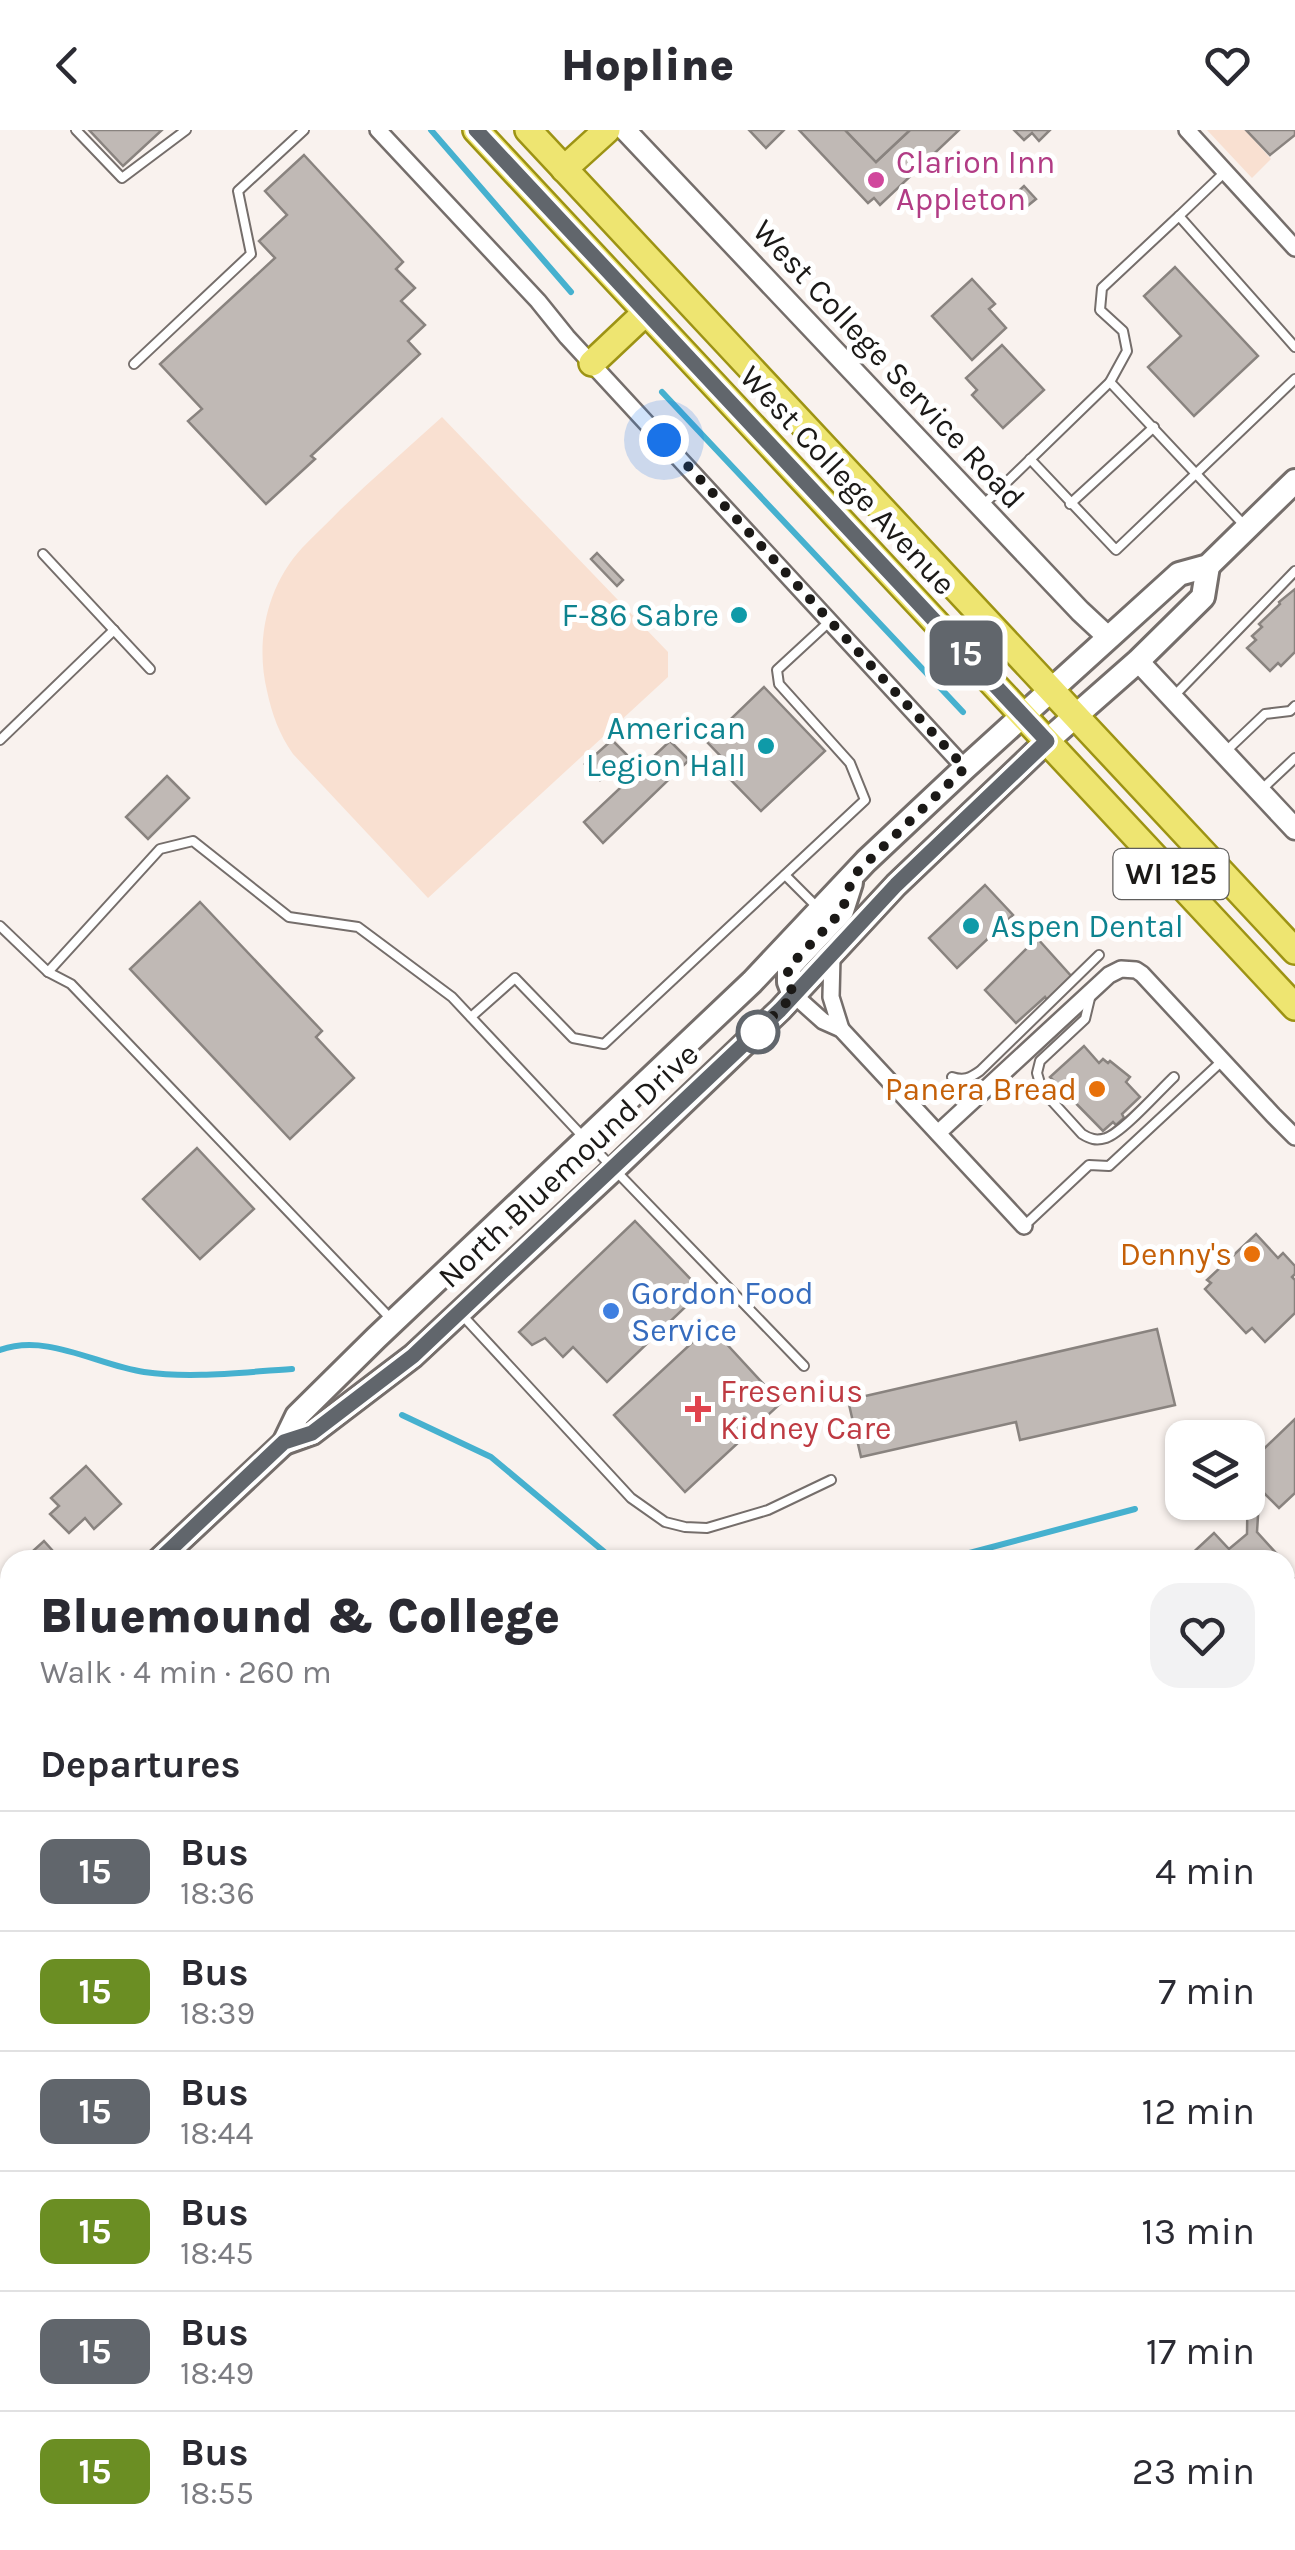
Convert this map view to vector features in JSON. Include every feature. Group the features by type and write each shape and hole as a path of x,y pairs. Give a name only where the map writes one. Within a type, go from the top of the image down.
{"main road":[{"name":"West College Avenue","path":"476,130 1295,1008"},
{"name":"West College Avenue","path":"528,130 1295,951"},
{"path":"564,169 607,130"},
{"path":"592,363 646,312"},
{"path":"1208,566 1295,481"},
{"name":"North Bluemound Drive","path":"170,1550 284,1442 297,1416 393,1321 752,982 853,876 965,768 1179,574 1208,566 1203,597 896,885 794,995 615,1168 413,1356 312,1433 284,1442"},
{"path":"794,995 788,982 788,968 842,911 853,876"}],"street":[{"path":"378,130 965,768"},
{"name":"West College Service Road","path":"625,130 1109,638"},
{"path":"1186,130 1295,248"},
{"path":"1138,661 1295,829"},
{"path":"832,956 831,997 840,1029"},
{"path":"938,1134 1092,990 1121,969 1136,970 1295,1136"},
{"path":"794,995 823,1021 840,1029 1024,1226"}],"lane":[{"path":"76,130 122,178 186,130"},
{"path":"134,364 251,254 238,191 304,130"},
{"path":"982,506 1110,382 1127,351 1123,331 1100,310 1102,288 1225,172"},
{"path":"1178,216 1295,347"},
{"path":"1030,459 1116,550 1295,379"},
{"path":"1110,382 1247,528"},
{"path":"1070,504 1154,428"},
{"path":"43,554 150,670"},
{"path":"1173,698 1295,571"},
{"path":"472,1017 515,978 573,1038 604,1044 865,800 850,763 779,684 777,670 831,620"},
{"path":"0,740 114,630"},
{"path":"1224,753 1265,714 1290,711 1295,706"},
{"path":"1260,792 1295,758"},
{"path":"48,972 160,850 192,840 288,917 358,926 452,996 804,1366"},
{"path":"785,876 820,910"},
{"path":"0,926 48,972 71,984 393,1321"},
{"path":"952,1077 970,1078 980,1070 1099,955"},
{"path":"1092,990 1085,1019 1040,1062 1037,1073 1042,1090 1082,1134 1096,1140 1114,1133 1174,1077"},
{"path":"1024,1226 1089,1165 1109,1166 1222,1061"},
{"path":"460,1312 631,1498 665,1522 707,1528 768,1510 831,1480"}],"shaded area":[{"path":"1207,130 1245,130 1271,159 1252,178"},
{"path":"442,417 668,652 668,677 428,898 293,754 271,708 262,653 272,597 290,563 340,510"}],"building":[{"path":"89,130 162,130 123,166"},
{"path":"749,130 784,130 766,148"},
{"name":"Clarion Inn Appleton","path":"799,130 845,130 876,162 910,130 959,130 880,205 874,198 868,203"},
{"path":"845,130 910,130 876,162"},
{"name":"Clarion Inn Appleton","path":"1014,130 1050,130 1039,141 1032,133 1024,140"},
{"path":"1246,130 1295,130 1295,135 1270,155"},
{"path":"304,155 403,262 396,269 415,288 401,301 425,325 408,341 420,354 266,504 188,421 202,409 160,364 275,258 259,241 287,215 265,191"},
{"path":"1024,186 1036,199 1020,212 1009,200"},
{"path":"1175,267 1258,356 1194,416 1148,367 1181,336 1144,296"},
{"path":"972,279 995,304 989,309 1006,328 972,360 932,316"},
{"path":"1002,345 1044,390 1003,428 972,395 977,390 966,378"},
{"path":"597,553 623,580 617,586 591,559"},
{"path":"1295,589 1295,652 1270,671 1247,648 1256,640 1252,636 1262,627 1259,624"},
{"name":"American Legion Hall","path":"764,687 825,751 761,811 728,777 735,771 707,742"},
{"path":"612,740 627,755 600,780 585,764"},
{"path":"670,741 689,760 603,843 584,822"},
{"path":"167,776 189,798 148,839 126,817"},
{"name":"Aspen Dental","path":"985,885 1013,915 957,968 929,938"},
{"path":"200,902 322,1031 316,1037 354,1078 290,1139 130,969"},
{"path":"1037,938 1072,977 1016,1023 985,990"},
{"name":"Panera Bread","path":"1084,1046 1099,1063 1103,1059 1110,1061 1130,1077 1126,1082 1140,1097 1122,1114 1124,1118 1103,1131 1050,1077"},
{"path":"197,1148 254,1209 200,1259 143,1199"},
{"name":"Gordon Food Service","path":"635,1221 702,1291 607,1382 573,1347 563,1357 545,1338 532,1345 519,1332"},
{"path":"1256,1234 1278,1258 1283,1253 1295,1266 1295,1313 1265,1342 1252,1328 1246,1333 1205,1289 1211,1283 1207,1280"},
{"name":"Fresenius Kidney Care","path":"710,1326 781,1403 685,1492 614,1415"},
{"path":"1157,1329 1175,1405 1020,1440 1016,1422 861,1457 848,1400"},
{"path":"1295,1419 1295,1493 1279,1508 1265,1494 1265,1448"},
{"path":"86,1466 121,1504 94,1529 85,1518 69,1533 50,1514 59,1506 51,1498"},
{"path":"1247,1520 1258,1520 1257,1532 1273,1550 1196,1550 1214,1533 1229,1549 1247,1534"},
{"path":"44,1541 52,1550 34,1550"}],"waterway":[{"path":"431,130 571,292"},
{"path":"662,392 963,712"},
{"path":"0,1350 36,1345 162,1374 292,1369"},
{"path":"402,1415 491,1457 602,1550"},
{"path":"981,1550 1135,1509"}],"bus line":[{"name":"15","path":"170,1550 284,1442 312,1433 413,1356 780,1010 896,885 1047,741 476,130"}],"place":[{"name":"Clarion Inn Appleton","path":"876,180"},
{"name":"F-86 Sabre","path":"739,615"},
{"name":"American Legion Hall","path":"766,746"},
{"name":"Aspen Dental","path":"971,926"},
{"name":"Panera Bread","path":"1097,1089"},
{"name":"Denny's","path":"1252,1254"},
{"name":"Gordon Food Service","path":"611,1311"},
{"name":"Fresenius Kidney Care","path":"698,1409"}],"route":[{"path":"664,440 965,768 853,876 842,911 788,968 788,982 794,995 752,1037 758,1032"}]}
